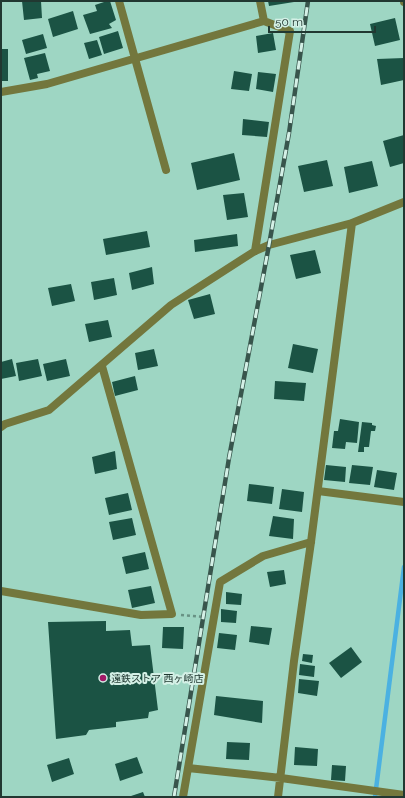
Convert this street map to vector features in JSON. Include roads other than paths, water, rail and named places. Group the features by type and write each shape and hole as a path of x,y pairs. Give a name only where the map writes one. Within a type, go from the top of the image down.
{"street":[{"path":"119,1 166,170"},
{"path":"260,1 264,21"},
{"path":"1,92 47,84 264,21 290,31 255,251"},
{"path":"1,427 5,424 49,410 172,305 255,251 270,245 352,223 404,202"},
{"path":"278,797 294,661 318,491 352,223"},
{"path":"1,591 141,615 172,614 102,366"},
{"path":"318,491 404,502"},
{"path":"183,797 220,582 264,556 311,542"},
{"path":"188,768 281,778 404,795"}],"waterway":[{"path":"375,797 404,567"}],"railway":[{"path":"174,797 229,458 289,133 308,1"}],"place":[{"name":"遠鉄ストア 西ヶ崎店","path":"103,678"}]}
